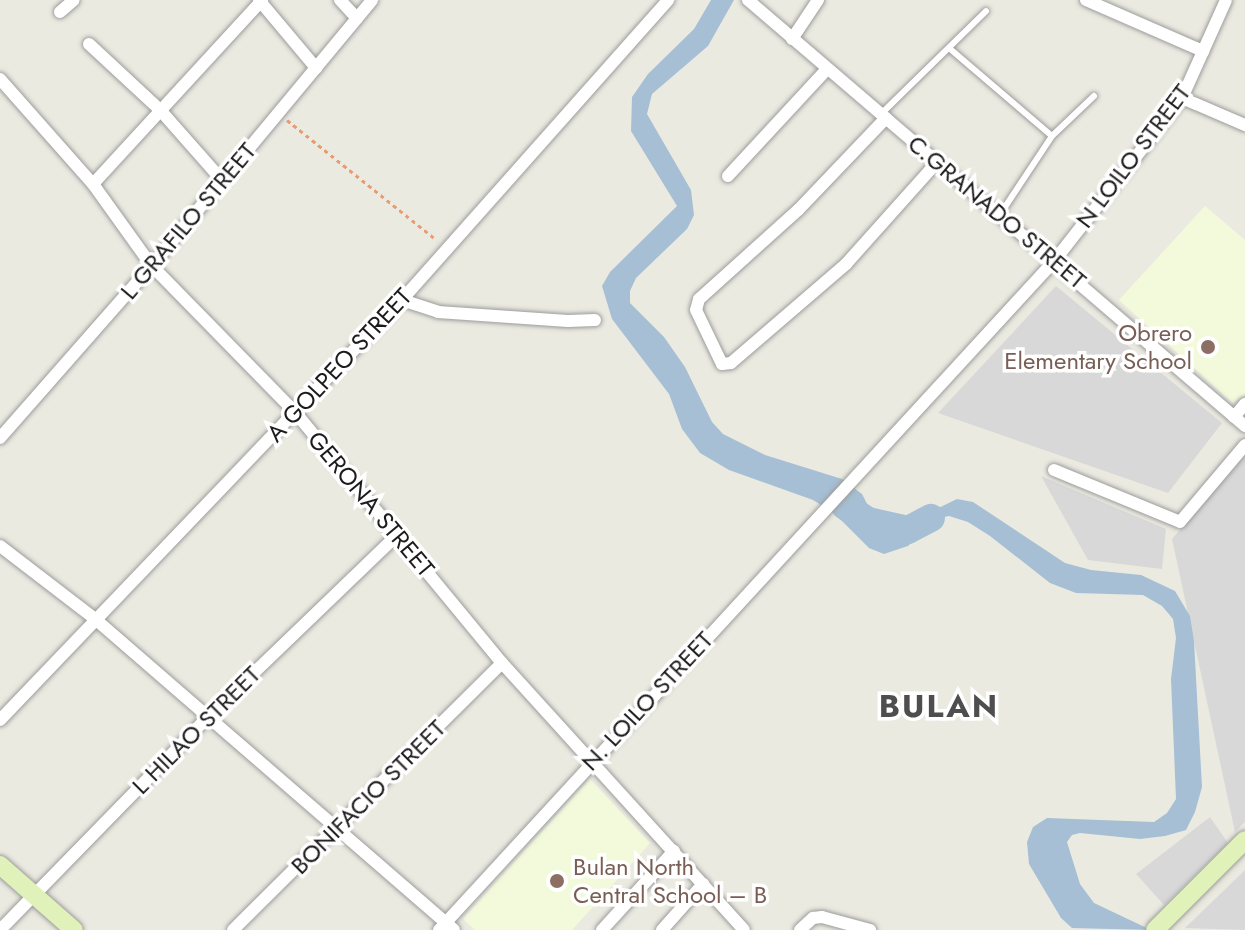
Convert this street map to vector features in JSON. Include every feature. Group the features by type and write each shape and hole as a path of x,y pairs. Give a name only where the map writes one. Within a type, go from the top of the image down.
{"street":[{"path":"60,12 74,0"},
{"path":"93,184 261,0 316,68"},
{"path":"340,0 357,18"},
{"name":"L GRAFILO STREET","path":"0,438 151,265 372,0"},
{"name":"A GOLPEO STREET","path":"0,720 94,618 402,300 668,0"},
{"name":"C.GRANADO STREET","path":"748,0 1001,213 1245,426"},
{"path":"792,39 818,0"},
{"name":"N LOILO STREET","path":"855,473 1055,260 1182,98 1226,0"},
{"path":"1092,1 1203,51"},
{"path":"89,44 161,111 221,179"},
{"path":"728,176 827,69"},
{"name":"GERONA STREET","path":"0,79 93,184 151,265 295,412 502,663 744,930"},
{"path":"1182,98 1245,125"},
{"path":"884,116 798,210 699,299 696,310 722,364 731,363 846,264 938,161"},
{"path":"402,300 438,312 595,320"},
{"path":"1234,417 1245,404"},
{"path":"1054,470 1180,522 1245,445"},
{"name":"N. LOILO STREET","path":"446,928 591,762 855,473"},
{"name":"L HILAO STREET","path":"0,930 207,718 397,535"},
{"path":"0,546 94,618 446,928"},
{"name":"BONIFACIO STREET","path":"233,930 502,663"},
{"path":"1160,925 1245,840"},
{"path":"602,930 674,851"},
{"path":"0,865 74,930"},
{"path":"662,930 703,884"},
{"path":"800,930 813,918 822,917 870,930"}],"lane":[{"path":"884,116 986,11"},
{"path":"949,48 1052,136"},
{"path":"1001,213 1052,136 1094,96"}],"path":[{"path":"278,113 447,248"}],"shaded area":[{"name":"Obrero Elementary School","path":"1205,206 1245,240 1245,394 1233,403 1119,300"},
{"path":"1056,286 1222,423 1168,493 938,413"},
{"path":"1245,453 1245,822 1235,832 1172,539"},
{"path":"1041,476 1166,529 1162,569 1088,560"},
{"name":"Bulan North Central School – B","path":"590,779 650,843 572,930 475,930 463,919"},
{"path":"1210,817 1228,843 1164,905 1136,874"},
{"path":"1245,870 1245,930 1185,928"}],"water":[{"path":"711,0 734,0 708,46 652,94 647,114 691,190 694,215 687,229 636,278 630,291 630,303 664,337 685,367 712,422 723,434 765,455 842,479 862,494 879,527 887,533 957,499 973,502 1065,563 1091,570 1141,575 1175,591 1190,616 1194,641 1202,787 1195,812 1186,830 1165,836 1140,839 1080,833 1072,835 1067,842 1080,884 1094,903 1151,930 1072,928 1061,918 1029,864 1027,842 1033,827 1047,818 1154,822 1167,813 1176,799 1171,679 1176,638 1173,619 1162,606 1143,595 1076,593 1050,583 990,536 968,522 949,516 939,518 908,546 884,554 869,548 834,513 813,500 729,470 700,453 682,429 669,394 612,319 602,286 610,272 677,206 631,131 632,97 648,74 694,29"}],"waterway":[{"path":"845,506 868,521 908,530 931,518"}],"place":[{"name":"Obrero Elementary School","path":"1208,347"},
{"name":"Bulan North Central School – B","path":"557,881"}],"district":[{"name":"BULAN","path":"939,706"}]}
